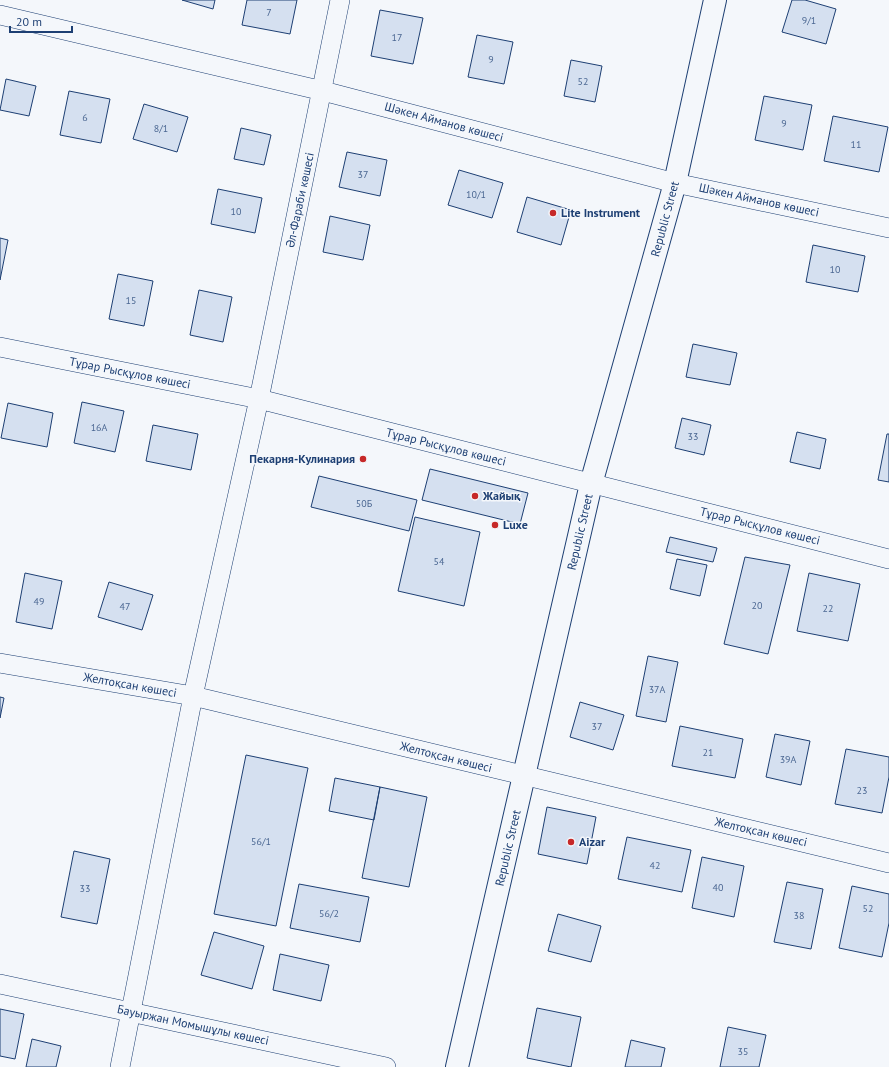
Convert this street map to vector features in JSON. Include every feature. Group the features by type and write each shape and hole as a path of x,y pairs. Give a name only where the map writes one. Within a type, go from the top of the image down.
{"street":[{"name":"Әл-Фараби көшесі","path":"120,1067 193,696 259,399 323,90 340,0"},
{"name":"Republic Street","path":"457,1067 591,484 676,183 715,0"},
{"name":"Шәкен Айманов көшесі","path":"0,15 323,90 676,183 889,228"},
{"name":"Тұрар Рысқұлов көшесі","path":"0,347 259,399 889,559"},
{"name":"Желтоқсан көшесі","path":"0,662 193,696 889,863"},
{"name":"Бауыржан Момышұлы көшесі","path":"0,984 386,1067"}],"building":[{"path":"182,0 215,0 213,9"},
{"path":"247,0 297,0 290,34 242,25"},
{"path":"792,0 805,0 836,9 826,44 782,32"},
{"path":"380,10 423,18 413,64 371,56"},
{"path":"477,35 513,42 504,84 468,77"},
{"path":"571,60 602,66 595,102 564,96"},
{"path":"6,79 36,86 29,116 0,110"},
{"path":"69,91 110,99 101,143 60,135"},
{"path":"764,96 812,105 803,150 755,140"},
{"path":"144,104 188,117 177,152 133,139"},
{"path":"833,116 888,127 879,172 824,161"},
{"path":"241,128 271,135 264,165 234,159"},
{"path":"347,152 387,160 380,196 339,187"},
{"path":"459,170 503,183 492,218 448,205"},
{"path":"218,189 262,198 255,233 211,224"},
{"path":"527,197 571,210 561,245 517,232"},
{"path":"330,216 370,225 363,260 323,252"},
{"path":"0,238 8,240 0,280"},
{"path":"813,245 865,256 858,292 806,282"},
{"path":"118,274 153,281 144,326 109,319"},
{"path":"199,290 232,297 223,342 190,335"},
{"path":"693,344 737,353 730,385 686,377"},
{"path":"82,402 124,411 115,452 74,443"},
{"path":"8,403 53,413 47,447 1,438"},
{"path":"682,418 711,425 704,455 675,448"},
{"path":"153,425 198,434 191,470 146,461"},
{"path":"797,432 826,439 820,469 790,462"},
{"path":"887,434 889,434 889,482 878,480"},
{"name":"Жайық","path":"430,469 528,493 520,524 422,500"},
{"path":"319,476 417,500 409,531 311,507"},
{"path":"415,517 480,532 464,606 398,591"},
{"path":"670,537 717,548 713,562 666,552"},
{"path":"745,557 790,565 768,654 724,644"},
{"path":"677,559 707,565 700,596 670,589"},
{"path":"25,573 62,581 52,629 16,622"},
{"path":"809,573 860,584 848,641 797,631"},
{"path":"109,582 153,595 142,630 98,617"},
{"path":"648,656 678,662 666,722 636,716"},
{"path":"0,697 4,698 0,718"},
{"path":"580,702 624,715 613,750 570,737"},
{"path":"680,726 743,739 735,778 672,766"},
{"path":"775,734 810,741 801,785 766,777"},
{"path":"846,749 889,757 889,777 882,813 835,804"},
{"path":"246,755 308,768 276,926 214,914"},
{"path":"335,778 380,787 374,820 329,811"},
{"path":"380,787 427,797 409,887 362,878"},
{"path":"547,807 596,817 587,864 538,854"},
{"path":"627,837 691,850 682,892 618,879"},
{"path":"74,851 110,859 97,924 61,917"},
{"path":"702,857 744,866 734,917 692,908"},
{"path":"787,882 823,889 811,949 774,942"},
{"path":"299,884 369,897 360,942 290,928"},
{"path":"852,886 889,894 889,923 882,957 839,948"},
{"path":"558,914 601,926 591,962 548,951"},
{"path":"214,932 264,946 252,989 201,975"},
{"path":"280,954 329,965 321,1001 273,990"},
{"path":"537,1008 581,1017 571,1067 527,1058"},
{"path":"0,1009 24,1014 15,1059 0,1056"},
{"path":"728,1027 766,1035 759,1067 720,1067"},
{"path":"32,1039 61,1046 56,1067 26,1067"},
{"path":"631,1040 665,1048 661,1067 625,1067"}],"place":[{"name":"Lite Instrument","path":"553,213"},
{"name":"Пекарня-Кулинария","path":"363,459"},
{"name":"Жайық","path":"475,496"},
{"name":"Luxe","path":"495,525"},
{"name":"Aizar","path":"571,842"}]}
